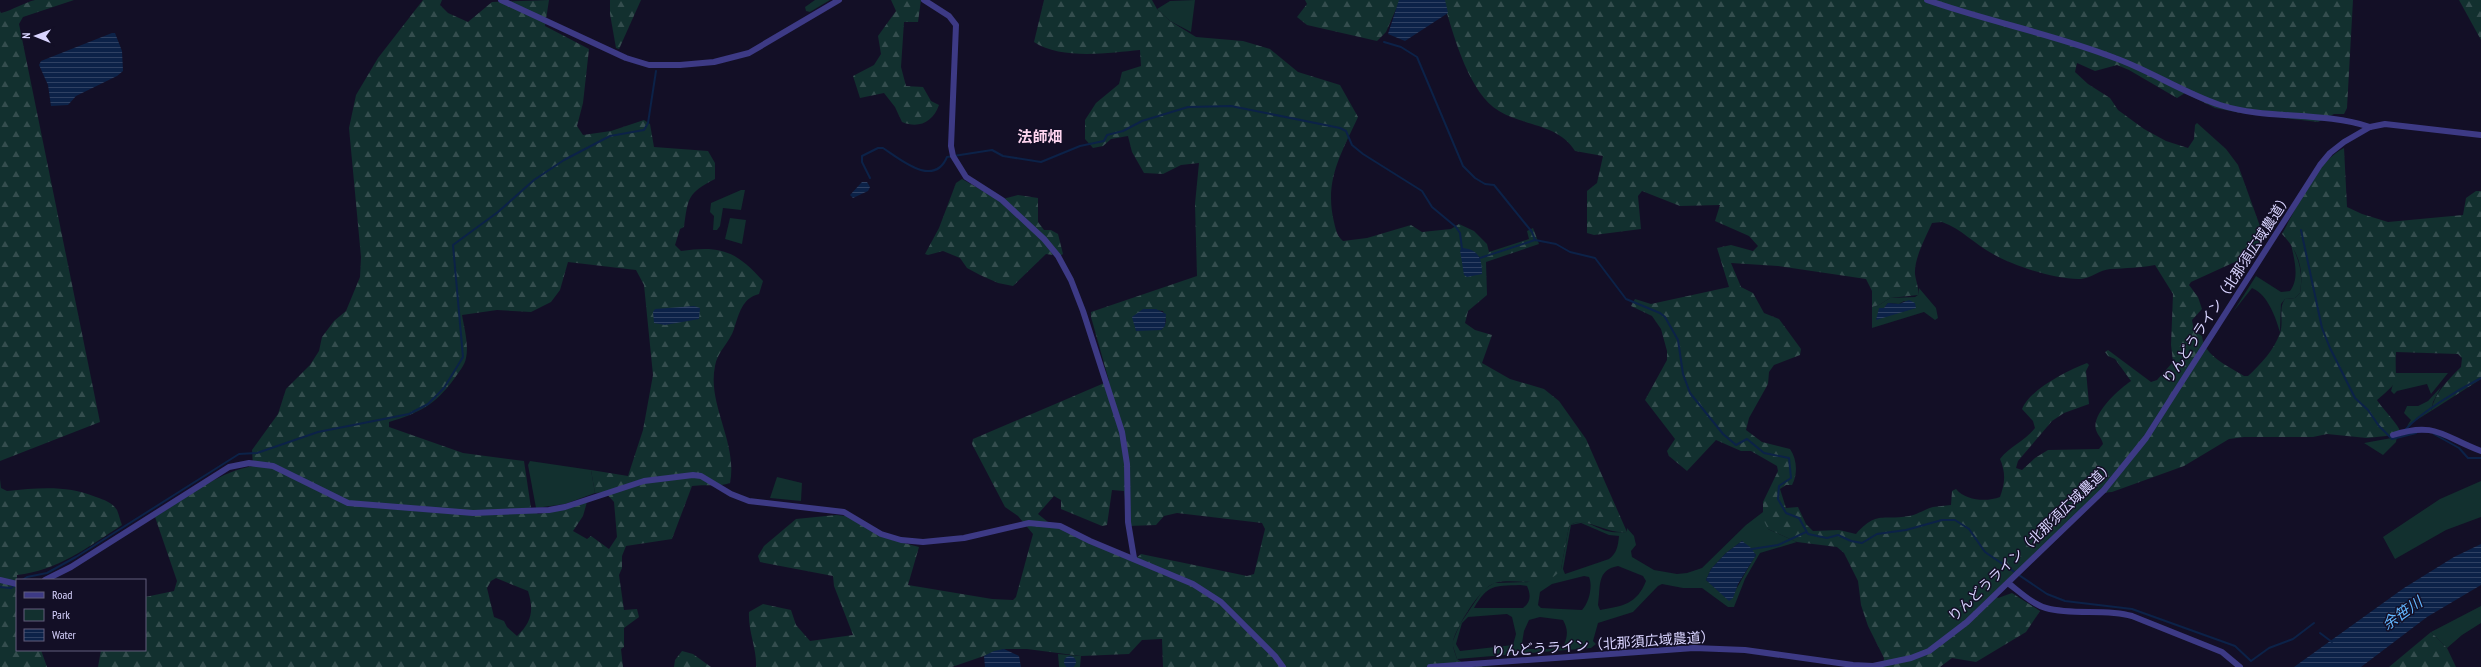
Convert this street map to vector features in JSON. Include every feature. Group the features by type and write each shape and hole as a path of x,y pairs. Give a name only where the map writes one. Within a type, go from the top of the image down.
{"street":[{"path":"501,0 626,58 649,64 680,65 714,62 749,53 839,0"},
{"path":"924,0 949,16 956,25 951,146 958,166 975,184 1002,200 1021,216 1044,239 1058,256 1071,280 1083,311 1122,432 1127,464 1128,522 1134,558"},
{"path":"1927,0 2091,49 2220,105 2256,111 2339,119 2370,127"},
{"name":"りんどうライン（北那須広域農道）","path":"1430,667 1694,648 1745,650 1853,665 1891,663 1929,651 1946,640 2008,583 2104,490 2127,463 2146,438 2320,165 2330,153 2344,142 2370,127 2385,124 2481,135"},
{"path":"2393,435 2415,428 2424,428 2434,430 2481,452"},
{"path":"47,579 71,567 229,468 249,463 273,466 348,503 473,513 549,510 565,507 644,481 693,475 701,476 731,494 749,501 844,512 881,534 901,540 954,540 1029,523 1053,524 1193,584 1221,602 1275,656 1283,667"},
{"path":"0,580 16,584"},
{"path":"2008,583 2045,608 2061,611 2101,612 2129,616 2222,652 2240,667"}],"green space":[{"path":"35,0 74,0 23,17 19,24 100,422 0,461 0,11 1,13 5,12"},
{"path":"423,0 442,0 440,5 448,13 468,22 492,2 549,0 545,26 589,49 583,103 577,126 583,135 611,131 644,120 650,124 654,147 708,151 715,163 715,179 699,188 690,198 684,227 680,229 675,245 681,251 707,249 727,252 744,263 763,281 759,294 749,299 742,307 732,334 718,356 715,366 715,395 730,453 730,483 721,485 692,486 672,539 626,546 622,556 622,568 619,575 624,610 637,609 639,617 624,628 624,647 621,649 623,667 98,667 101,651 146,651 146,597 174,591 177,581 155,517 214,480 240,469 253,466 252,450 278,414 286,389 310,365 319,351 322,337 334,321 346,311 360,277 361,257 349,128 356,95 378,58","holes":["568,262 636,270 644,285 653,375 643,430 628,476 591,470 595,493 605,492 614,502 617,537 609,549 591,536 587,539 573,531 583,516 587,502 562,510 538,514 531,508 524,461 463,453 389,427 389,422 418,411 433,402 447,388 461,369 467,353 466,336 462,315 497,310 531,312 551,302 560,290","496,578 528,591 531,604 529,621 517,636 507,627 504,621 494,617 487,588 491,581"]},
{"path":"610,0 641,0 619,49 616,48 610,14"},
{"path":"815,0 830,0 810,12 806,11 805,7"},
{"path":"891,0 921,0 918,22 904,22 901,67 906,86 923,87 931,101 939,105 929,120 920,124 914,125 902,122 895,107 884,93 860,98 853,76 874,65 881,54 878,36 896,11"},
{"path":"1044,0 1152,0 1157,9 1170,21 1196,37 1243,41 1270,49 1298,72 1340,85 1358,117 1340,156 1331,194 1331,207 1336,230 1343,241 1367,238 1411,225 1422,232 1451,229 1459,224 1474,231 1487,244 1489,252 1529,239 1527,231 1533,228 1539,244 1486,262 1487,295 1468,311 1465,323 1475,330 1492,335 1482,363 1510,379 1544,389 1559,401 1586,439 1627,532 1611,531 1588,523 1575,523 1569,526 1561,569 1555,576 1540,582 1512,581 1495,583 1489,586 1476,599 1455,634 1453,647 1457,659 1468,666 1500,667 1163,667 1162,639 1142,640 1129,654 1081,656 1027,649 1004,649 952,667 756,667 749,612 763,604 791,610 796,625 810,641 853,635 834,586 833,576 760,562 758,556 764,546 796,519 836,515 846,516 889,539 919,547 908,585 992,599 1013,600 1016,597 1033,534 1018,516 1005,507 972,444 973,439 1109,381 1091,317 1091,312 1197,276 1195,204 1199,163 1181,165 1163,174 1144,173 1132,152 1128,136 1111,139 1103,146 1093,148 1085,139 1085,120 1096,103 1119,84 1122,72 1141,66 1140,50 1100,54 1071,53 1045,48 1034,42","holes":["1479,256 1482,274 1463,270 1463,264","1143,309 1163,311 1166,321 1161,330","1112,490 1124,491 1128,526 1156,525 1164,516 1177,513 1262,523 1265,529 1254,574 1247,576 1141,554 1134,560 1048,522 1038,514 1054,496 1061,500 1061,509 1102,526 1107,525"]},
{"path":"1195,0 1191,32 1170,21 1157,9 1170,1"},
{"path":"1305,0 1400,0 1386,32 1377,41 1307,25 1297,17 1307,4"},
{"path":"1440,0 2353,0 2347,108 2344,114 2334,114 2318,122 2241,113 2215,108 2185,93 2177,98 2129,70 2117,65 2095,71 2077,63 2075,72 2088,84 2110,98 2118,110 2144,129 2166,141 2188,148 2194,139 2195,125 2197,123 2226,149 2238,165 2261,229 2265,235 2247,269 2244,263 2237,261 2191,282 2189,285 2198,297 2202,309 2192,320 2194,331 2202,336 2207,349 2212,355 2244,376 2248,376 2258,367 2274,345 2281,329 2282,307 2285,299 2295,298 2300,293 2301,269 2299,261 2293,247 2282,234 2308,186 2325,163 2334,154 2344,148 2347,207 2362,214 2388,222 2463,215 2466,198 2476,191 2481,191 2481,379 2431,411 2439,392 2461,367 2462,358 2458,354 2396,352 2396,380 2391,388 2377,400 2400,432 2386,436 2367,438 2327,434 2313,437 2244,437 2229,439 2184,466 2112,492 2099,493 1993,593 1998,598 2012,593 2040,611 2026,632 1976,662 1952,658 1940,667 1883,667 1884,658 1868,626 1861,605 1858,581 1844,553 1837,547 1797,542 1768,529 1763,519 1763,502 1778,471 1777,466 1751,451 1741,451 1716,440 1687,471 1669,456 1667,451 1675,439 1645,400 1667,360 1667,351 1661,329 1652,316 1631,306 1635,299 1651,304 1729,287 1717,248 1731,245 1753,251 1758,246 1749,236 1715,221 1720,205 1680,206 1642,191 1638,196 1641,229 1594,235 1587,233 1587,191 1597,183 1603,156 1575,151 1560,135 1540,126 1508,116 1488,103 1471,79 1464,64 1445,7","holes":["1942,222 2002,259 2048,275 2071,279 2081,279 2110,269 2155,265 2173,294 2171,345 2173,362 2157,380 2151,382 2108,350 2105,352 2108,356 2115,359 2131,381 2107,402 2098,417 2096,430 2103,444 2099,449 2048,450 2035,458 2022,470 2016,468 2018,461 2052,421 2064,413 2089,404 2086,371 2089,365 2087,363 2070,371 2050,382 2033,394 2022,409 2033,421 2035,428 2031,433 2008,450 2000,459 2004,478 2000,497 1989,500 1971,498 1965,496 1956,489 1952,491 1951,505 1933,507 1909,516 1875,519 1856,534 1839,530 1813,531 1806,524 1798,507 1786,508 1780,489 1786,485 1792,485 1794,481 1796,467 1794,457 1790,449 1762,442 1746,430 1749,418 1768,384 1769,372 1774,365 1800,355 1801,349 1779,319 1764,313 1753,293 1741,287 1731,263 1778,266 1866,279 1872,291 1872,307 1879,305 1890,298 1918,295 1915,268 1916,261 1924,241 1932,223"]},
{"path":"2459,0 2481,0 2481,40"},
{"path":"962,179 999,200 1018,195 1038,198 1038,222 1044,230 1051,230 1058,234 1063,254 1060,256 1046,254 1013,286 998,283 980,275 967,268 960,258 943,251 928,255 925,254 939,228 956,183"},
{"path":"741,190 745,190 741,210 723,208 720,226 717,230 713,230 714,216 710,212 711,203"},
{"path":"730,218 746,220 742,244 725,239"},
{"path":"2291,244 2297,256 2300,268 2300,293 2295,298 2285,299 2281,304 2280,332 2267,301 2258,291 2252,288 2233,312 2256,276 2281,292 2290,291 2296,274"},
{"path":"1919,288 1936,308 1938,318 1935,320 1924,312 1872,328 1872,307 1879,305 1890,298 1915,297 1918,295","holes":["1904,301 1915,308 1876,319 1888,303 1899,304"]},
{"path":"2396,373 2448,373 2431,394 2427,384 2397,391 2394,394 2391,391"},
{"path":"2441,387 2433,402 2431,411 2407,426 2411,420 2404,413 2407,406 2418,406 2428,401"},
{"path":"2397,437 2396,442 2383,455 2364,443"},
{"path":"530,461 591,470 595,493 565,504 536,508 528,465"},
{"path":"777,477 802,483 801,501 770,498"},
{"path":"0,479 1,488 7,491 41,488 63,489 85,493 110,503 117,510 122,525 72,557 46,569 17,575 16,651 41,651 47,667 0,667"},
{"path":"2481,481 2481,517 2446,530 2395,559 2383,537 2440,499"},
{"path":"1763,512 1768,529 1797,542 1760,553 1745,579 1734,607 1728,607 1702,588 1683,588 1662,584 1658,586 1633,612 1598,623 1593,641 1596,644 1591,648 1457,659 1452,643 1460,624 1483,590 1494,583 1529,582 1561,569 1569,526 1574,523 1584,522 1602,530 1612,532 1627,532 1627,528 1634,536 1636,545 1631,551 1632,557 1654,570 1677,574 1687,573 1702,568 1746,525","holes":["1581,523 1609,535 1619,536 1618,546 1614,554 1609,559 1565,574 1563,569 1571,525","1742,541 1756,555 1729,600 1706,580 1711,569 1726,553","1618,566 1643,576 1646,581 1638,595 1628,603 1600,610 1598,605 1600,586 1601,580 1606,571","1584,576 1589,577 1591,585 1587,603 1582,610 1541,608 1538,605 1540,592 1552,584","1498,586 1527,586 1530,598 1526,606 1523,608 1474,608 1483,594 1488,590","1507,614 1512,617 1516,634 1513,645 1460,651 1456,644 1462,623 1468,617","1540,617 1563,620 1567,629 1567,635 1564,645 1552,649 1521,649 1524,631 1529,620"]},
{"path":"2481,606 2481,623 2462,635 2447,648 2431,632"},
{"path":"2431,632 2447,648 2456,667 2389,667"},
{"path":"682,651 693,654 711,667 674,667 675,660"},
{"path":"1058,654 1081,656 1080,667 1059,667"}],"water":[{"path":"1399,0 1445,0 1448,13 1405,41 1388,34"},
{"path":"115,33 122,51 123,71 117,76 76,96 68,105 51,106 48,85 39,65 41,61"},
{"path":"862,182 867,182 870,187 868,191 853,198 850,195"},
{"path":"1463,248 1476,253 1480,260 1482,274 1467,277 1464,275 1460,250"},
{"path":"1909,300 1915,303 1916,308 1876,320 1879,308 1884,308 1888,303 1899,304"},
{"path":"694,306 700,308 699,319 665,325 654,323 653,312 655,309"},
{"path":"1143,309 1156,309 1166,314 1165,326 1161,330 1136,331 1132,317"},
{"path":"1742,541 1750,547 1756,555 1738,584 1733,598 1729,601 1706,580 1711,569 1726,553"},
{"name":"余笹川","path":"2481,544 2481,585 2427,617 2361,667 2294,667 2404,588 2454,557"},
{"path":"1004,649 1019,656 1021,667 985,667 984,656 994,651"},
{"path":"1070,656 1074,658 1076,662 1074,666 1070,668 1066,666 1064,662 1066,658"}],"waterway":[{"path":"1384,42 1401,47 1417,57 1463,166 1475,178 1485,184 1494,185 1532,232 1535,240 1556,244 1570,252 1595,258 1626,299 1660,313 1665,317 1678,340 1683,374 1690,393 1723,434 1736,445 1747,439 1764,453 1789,458 1791,478 1779,486 1778,499 1786,513 1799,518 1808,534 1827,538 1838,535 1851,541 1862,543 1877,534 1906,530 1942,520 1955,520 1969,529 1985,552 2047,594 2065,601 2132,609 2235,646 2251,661 2269,648 2293,639 2314,623"},
{"path":"24,579 47,573 76,557 239,454 257,453 318,432 409,414 428,404 444,388 463,357 453,245 498,212 534,180 564,160 610,136 644,130 648,123 656,71"},
{"path":"870,178 862,162 862,156 878,148 883,148 917,169 926,171 934,170 941,166 947,157 992,150 1003,156 1041,162 1080,146 1104,141 1107,135 1123,131 1142,121 1188,107 1231,106 1340,128 1346,131 1352,145 1363,154 1422,191 1432,207 1456,227 1460,233 1462,249"},
{"path":"2301,230 2322,328 2330,348 2355,398 2368,410 2379,426 2392,439 2416,433"},
{"path":"1480,258 1535,240"},
{"path":"2405,430 2430,409 2481,378"},
{"path":"2434,434 2459,448 2468,458 2481,458"},
{"path":"1752,549 1778,545 1806,532"},
{"path":"0,587 11,588 14,586"},
{"path":"2320,633 2332,642"}],"district":[{"name":"法師畑","path":"1040,136"}]}
